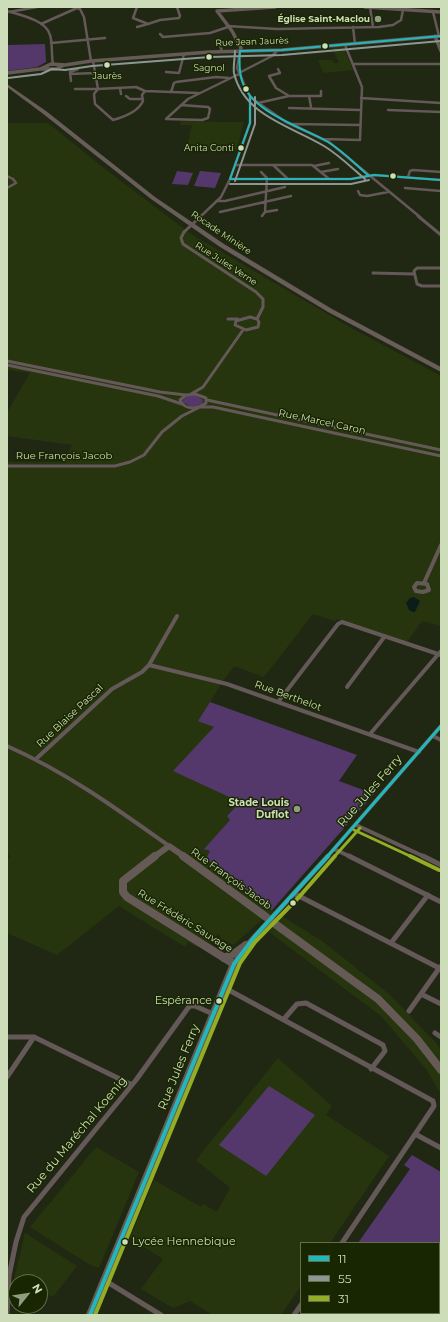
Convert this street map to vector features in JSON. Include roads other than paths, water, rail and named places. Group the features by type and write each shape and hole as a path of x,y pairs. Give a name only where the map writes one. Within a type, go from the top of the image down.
{"highway":[{"name":"Rocade Minière","path":"7,81 158,197 223,241 346,315 441,366"},
{"name":"Rocade Minière","path":"7,85 153,198 255,266 330,311 441,370"}],"street":[{"path":"8,12 37,7"},
{"path":"73,7 80,10 84,17 86,40 88,43 98,88 94,94 95,104 113,120 128,116 141,104 142,95 145,91"},
{"path":"137,7 133,18 148,24"},
{"path":"137,27 160,20 179,18 179,11 177,7"},
{"path":"216,9 275,7"},
{"path":"365,7 441,12"},
{"path":"370,7 373,27"},
{"path":"426,7 427,12"},
{"path":"41,24 77,8"},
{"path":"216,9 241,48 238,63 239,73 250,97 290,124 329,142 441,235"},
{"path":"160,34 162,37 206,34 228,27 292,29 373,27 393,25 401,20 403,10"},
{"path":"8,12 41,24 49,32 53,64"},
{"path":"433,12 441,51"},
{"path":"353,27 355,44"},
{"name":"Rue Jean Jaurès","path":"45,68 56,69 61,66 92,61 222,51 278,50 438,36"},
{"path":"51,43 105,38"},
{"path":"218,40 222,51"},
{"path":"323,139 360,140 362,87 345,45"},
{"path":"181,105 208,107 210,108 208,118 202,120 166,119 181,105 188,99 272,56 278,50"},
{"path":"166,72 179,73 184,54"},
{"path":"7,73 40,69 53,64 61,66"},
{"path":"353,64 441,64"},
{"path":"70,74 71,71 78,69"},
{"path":"278,69 280,73 269,76 276,88 289,96"},
{"path":"70,74 95,73"},
{"path":"70,74 71,81"},
{"path":"171,92 175,82 208,78 229,78"},
{"path":"75,89 139,87 145,91 198,93"},
{"path":"120,88 121,94"},
{"path":"251,105 258,102 289,96 321,96 321,91"},
{"path":"126,96 130,99 142,99"},
{"path":"309,96 311,107"},
{"name":"Rue Jules Verne","path":"250,97 251,105 249,128 230,179 218,200 184,232 181,238 183,244 256,292 263,299 263,307 259,313"},
{"path":"361,98 441,103"},
{"path":"289,108 311,107 326,110 360,110"},
{"path":"388,110 441,112"},
{"path":"290,124 360,124"},
{"path":"329,142 338,140"},
{"path":"236,165 314,166 329,163"},
{"path":"273,165 288,179"},
{"path":"314,166 328,179"},
{"path":"321,172 338,169"},
{"path":"408,177 410,171 413,170 441,172"},
{"path":"261,172 267,179 265,192 265,212 262,216"},
{"path":"230,179 328,179 354,178 368,175 441,180"},
{"path":"7,176 16,183 7,188"},
{"path":"218,200 225,201 286,187"},
{"path":"405,188 441,191"},
{"path":"358,191 360,195 365,196 388,192"},
{"path":"220,212 291,196"},
{"path":"265,212 277,210"},
{"path":"441,268 417,268 414,270 417,284 422,286 441,286"},
{"path":"373,273 414,274"},
{"path":"436,287 441,290"},
{"path":"259,313 257,319 260,322 258,326 252,329 244,330 236,327 235,323 228,319 250,317 259,313"},
{"path":"250,317 257,319"},
{"path":"235,323 239,319"},
{"path":"7,361 165,393 186,395 191,394 203,387 244,330"},
{"path":"7,366 158,396 182,405"},
{"path":"186,395 181,398 182,416 206,403 207,400 204,396 203,387"},
{"path":"191,394 204,396"},
{"name":"Rue Marcel Caron","path":"207,400 441,450"},
{"name":"Rue Marcel Caron","path":"182,405 190,408 213,407 440,455"},
{"name":"Rue François Jacob","path":"7,466 115,466 130,462 144,455 162,432 182,416"},
{"path":"424,583 441,545"},
{"name":"Rue Blaise Pascal","path":"37,758 112,689 142,672 149,665 177,616"},
{"path":"278,702 338,624 342,622 440,653 370,734"},
{"path":"348,687 385,636"},
{"name":"Rue Berthelot","path":"149,665 228,684 419,752"},
{"name":"Rue Jules Ferry","path":"90,1315 234,964 246,945 295,894 441,726"},
{"path":"433,736 441,740"},
{"name":"Rue François Jacob","path":"7,746 37,758 102,798 378,999 417,1039 441,1070"},
{"path":"356,825 441,865"},
{"name":"Rue Frédéric Sauvage","path":"169,846 123,881 123,892 127,897 234,964"},
{"path":"334,849 441,902"},
{"path":"295,894 441,967 409,1011"},
{"path":"391,943 428,895"},
{"path":"224,958 231,956 246,945"},
{"path":"225,988 284,1019 371,1069 433,1101 434,1106 343,1242"},
{"path":"421,994 441,1004"},
{"path":"284,1019 297,1004 306,1003 384,1045 385,1051 371,1069"},
{"name":"Rue du Maréchal Koenig","path":"7,1315 9,1276 16,1242 24,1217 132,1085 188,1008 190,1006 195,1006 214,1014"},
{"path":"435,1033 441,1037"},
{"path":"7,1037 34,1037 132,1085"},
{"path":"7,1077 34,1037"},
{"path":"415,1134 441,1148"},
{"path":"104,1280 161,1315"},
{"path":"294,1315 300,1306"}],"water":[{"path":"414,597 420,601 415,612 413,612 409,610 406,603 410,598"}],"place":[{"name":"Église Saint-Maclou","path":"378,19"},
{"name":"Sagnol","path":"209,57"},
{"name":"Jaurès","path":"107,65"},
{"name":"Anita Conti","path":"241,148"},
{"name":"Stade Louis Duflot","path":"297,809"},
{"name":"Espérance","path":"219,1001"},
{"name":"Lycée Hennebique","path":"125,1242"}]}
